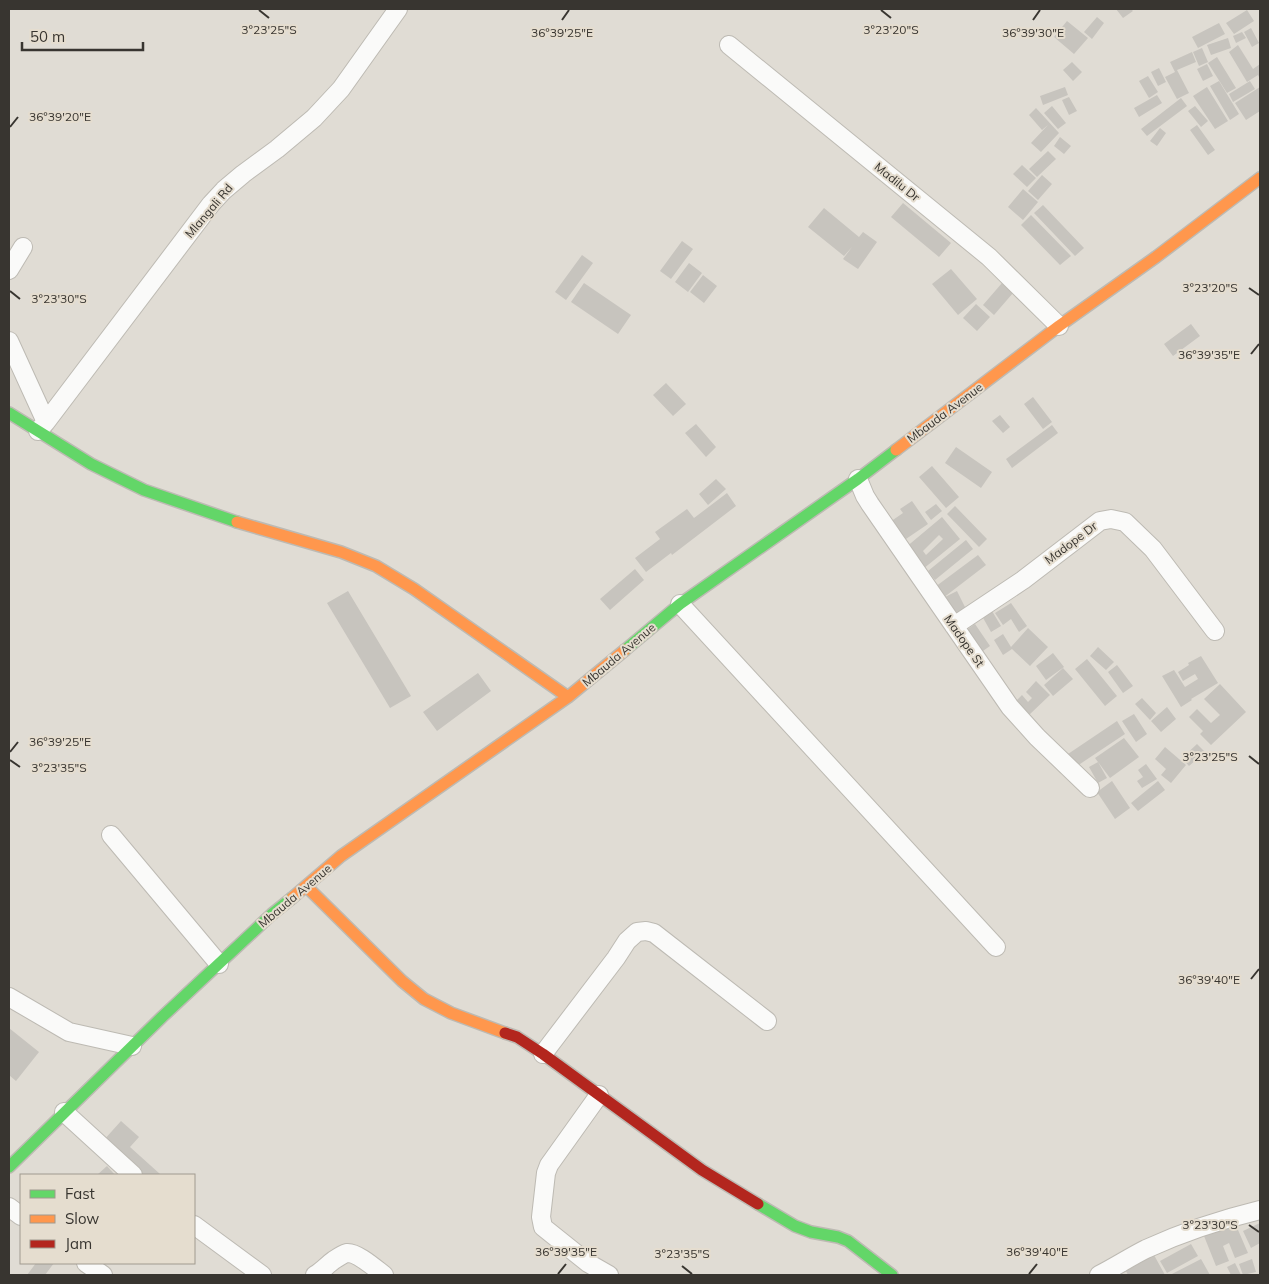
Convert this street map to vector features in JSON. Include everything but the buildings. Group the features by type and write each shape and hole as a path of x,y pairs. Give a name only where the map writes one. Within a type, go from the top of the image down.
{"street":[{"name":"Mlangali Rd","path":"42,426 211,204 242,174 277,149 314,118 341,89 398,9"},
{"name":"Madilu Dr","path":"729,45 989,258 1059,326"},
{"name":"Mbauda Avenue","path":"9,1167 132,1046 272,914 341,856 568,697 680,604 858,479 1059,326 1156,257 1260,178"},
{"path":"9,270 22,247"},
{"path":"9,341 42,426"},
{"path":"9,413 42,426 91,464 144,490 226,520 341,552 376,566 414,589 568,697"},
{"name":"Madope St","path":"858,479 870,504 1010,707 1037,737 1090,788"},
{"name":"Madope Dr","path":"954,626 1023,580 1100,521 1111,519 1126,522 1153,549 1214,631"},
{"path":"680,604 996,947"},
{"path":"111,835 219,964"},
{"path":"306,886 402,981 424,999 451,1013 517,1037 702,1170 795,1226 848,1241 892,1275"},
{"path":"543,1054 627,941 637,932 646,931 654,933 767,1020"},
{"path":"9,997 69,1032 132,1046"},
{"path":"599,1095 549,1165 546,1173 540,1217 543,1227 588,1263 609,1275"},
{"path":"64,1112 132,1174"},
{"path":"9,1207 20,1215"},
{"path":"1098,1275 1140,1252 1171,1238 1260,1210"},
{"path":"195,1226 262,1275"},
{"path":"315,1275 334,1260 349,1253 384,1275"},
{"path":"87,1264 103,1275"}],"traffic: fast":[{"path":"9,413 91,464 144,490 237,522"},
{"path":"625,650 680,604 858,479 896,450"},
{"path":"9,1167 162,1017 272,914 292,898"},
{"path":"758,1204 795,1226 848,1241 892,1275"}],"traffic: slow":[{"path":"896,450 1059,326 1156,257 1260,178"},
{"path":"237,522 341,552 376,566 414,589 568,697"},
{"path":"292,898 341,856 568,697 625,650"},
{"path":"307,887 402,981 424,999 451,1013 505,1033"}],"traffic: jam":[{"path":"505,1033 517,1037 543,1054 702,1170 758,1204"}]}
